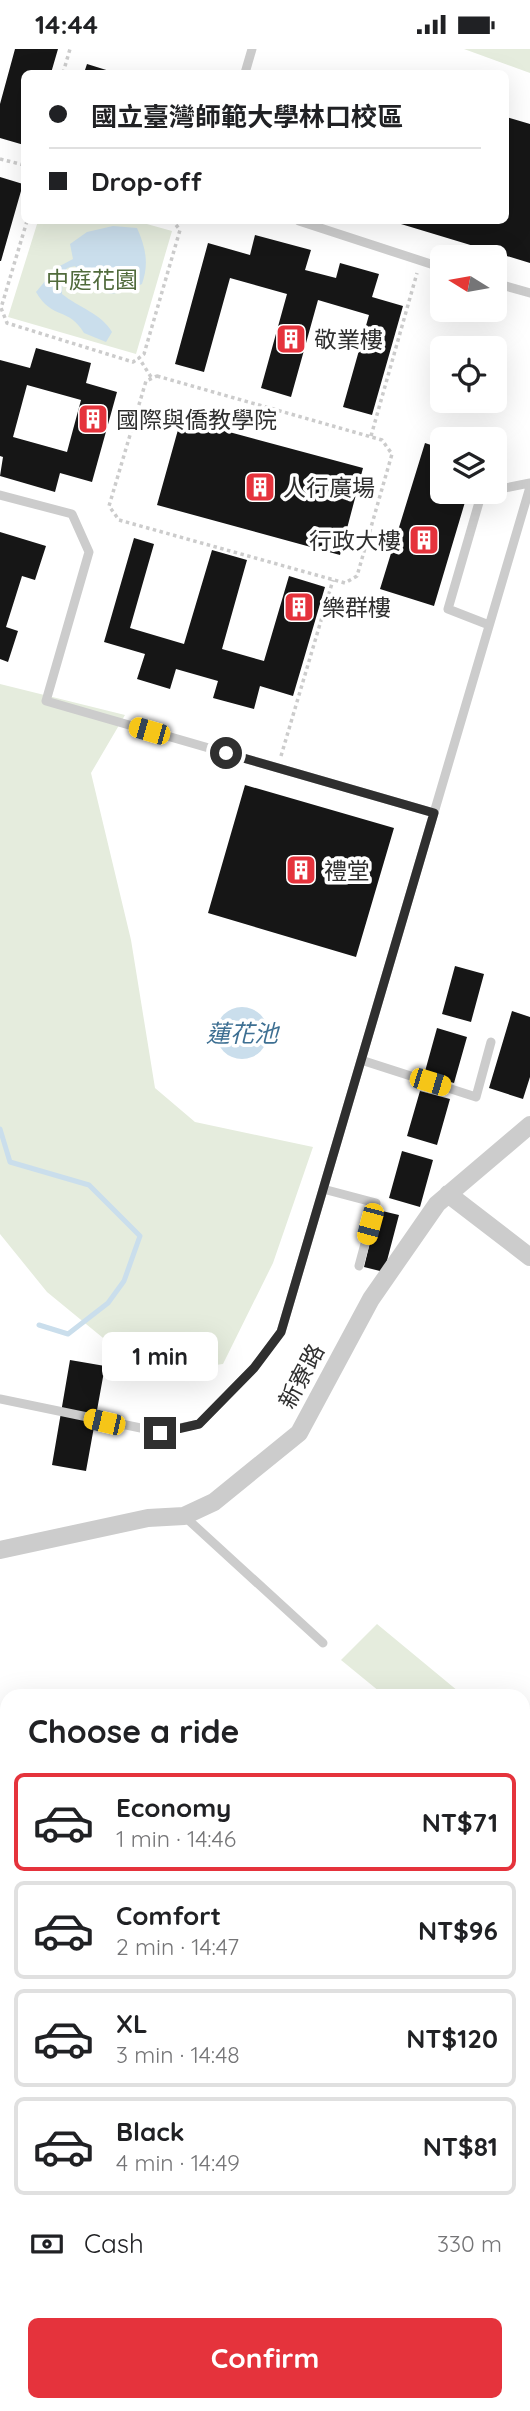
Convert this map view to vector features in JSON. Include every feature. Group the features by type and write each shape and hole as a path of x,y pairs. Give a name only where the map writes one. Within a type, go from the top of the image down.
{"street":[{"name":"新寮路","path":"0,1550 148,1518 184,1516 214,1502 299,1433 372,1299 438,1204 530,1125"},
{"path":"448,1194 530,1257"}],"lane":[{"path":"246,70 252,49"},
{"path":"308,224 430,264"},
{"path":"508,287 530,293"},
{"path":"0,1399 160,1433 199,1424 254,1368 281,1332 530,485 507,488"},
{"path":"0,495 72,514 89,552 46,701 434,813"},
{"path":"479,504 448,609 489,625"},
{"path":"361,1061 476,1097 491,1041"},
{"path":"323,1189 376,1203 359,1266"},
{"path":"184,1516 323,1643"}],"path":[{"path":"64,70 71,49"},
{"path":"0,159 21,164"},
{"path":"26,224 1,307 2,317 8,323 133,362 144,354 180,230 175,224"},
{"path":"370,436 420,261"},
{"path":"139,358 151,378"},
{"path":"157,376 382,440 392,454 357,576 345,583 119,520 109,506 146,381 151,378 157,376"},
{"path":"278,768 334,580"}],"green space":[{"path":"464,49 530,49 530,73"},
{"name":"中庭花園","path":"37,224 147,224 172,231 136,354 8,317"},
{"path":"0,684 125,715 91,773 131,940 155,1088 195,1122 313,1147 273,1263 223,1364 147,1374 47,1292 0,1234"},
{"path":"377,1624 456,1689 376,1689 341,1660"}],"water":[{"path":"113,226 137,228 146,256 142,284 110,293 99,287 90,268 79,271 75,266 67,268 63,275 62,294 96,315 108,326 112,332 106,342 84,333 72,320 48,307 36,292 56,268 73,259 70,244 87,232"},
{"name":"蓮花池","path":"242,1007 261,1014 268,1033 261,1052 242,1059 223,1052 216,1033 223,1014"}],"building":[{"path":"15,49 58,49 52,70 21,70 21,144 0,138 0,104"},
{"path":"87,64 106,70 85,70"},
{"path":"509,118 530,124 530,263 508,256 508,245 470,245 401,224 509,224"},
{"path":"0,177 21,183 21,191 0,261"},
{"name":"敬業樓","path":"255,235 311,250 305,270 336,278 340,263 379,274 372,297 403,306 372,415 343,407 369,315 318,300 291,397 261,388 287,294 230,278 204,372 175,364 208,243 250,255"},
{"name":"國際與僑教學院","path":"36,348 91,363 86,383 117,392 92,482 60,473 55,492 0,476 3,457 0,456 0,360 30,368","holes":["27,385 81,400 67,452 13,437"]},
{"name":"人行廣場","path":"181,419 363,468 340,555 157,505"},
{"name":"行政大樓","path":"425,443 430,445 430,504 464,504 434,606 380,589"},
{"path":"0,532 46,546 35,580 22,576 6,627 18,631 8,662 0,659"},
{"name":"樂群樓","path":"134,538 154,544 130,628 184,644 212,550 247,560 222,649 264,661 289,576 325,587 293,696 260,686 254,709 213,698 218,681 176,669 170,689 137,679 145,654 104,642"},
{"name":"禮堂","path":"245,785 394,828 356,957 208,913"},
{"path":"455,966 484,974 471,1022 442,1014"},
{"path":"512,1011 530,1017 530,1077 523,1099 489,1088"},
{"path":"437,1028 467,1037 454,1083 424,1075"},
{"path":"420,1091 450,1099 437,1145 407,1136"},
{"path":"402,1151 433,1160 420,1207 389,1198"},
{"path":"378,1210 399,1215 384,1272 364,1267"},
{"path":"70,1360 105,1366 86,1471 52,1465"}],"waterway":[{"path":"0,1129 10,1162 89,1185 140,1236 124,1281 108,1303 68,1334 39,1325"}],"place":[{"name":"敬業樓","path":"291,339"},
{"name":"國際與僑教學院","path":"93,419"},
{"name":"人行廣場","path":"260,487"},
{"name":"行政大樓","path":"424,540"},
{"name":"樂群樓","path":"299,607"},
{"name":"禮堂","path":"301,870"}],"route":[{"path":"160,1433 199,1424 254,1368 281,1332 434,813 226,753"}]}
